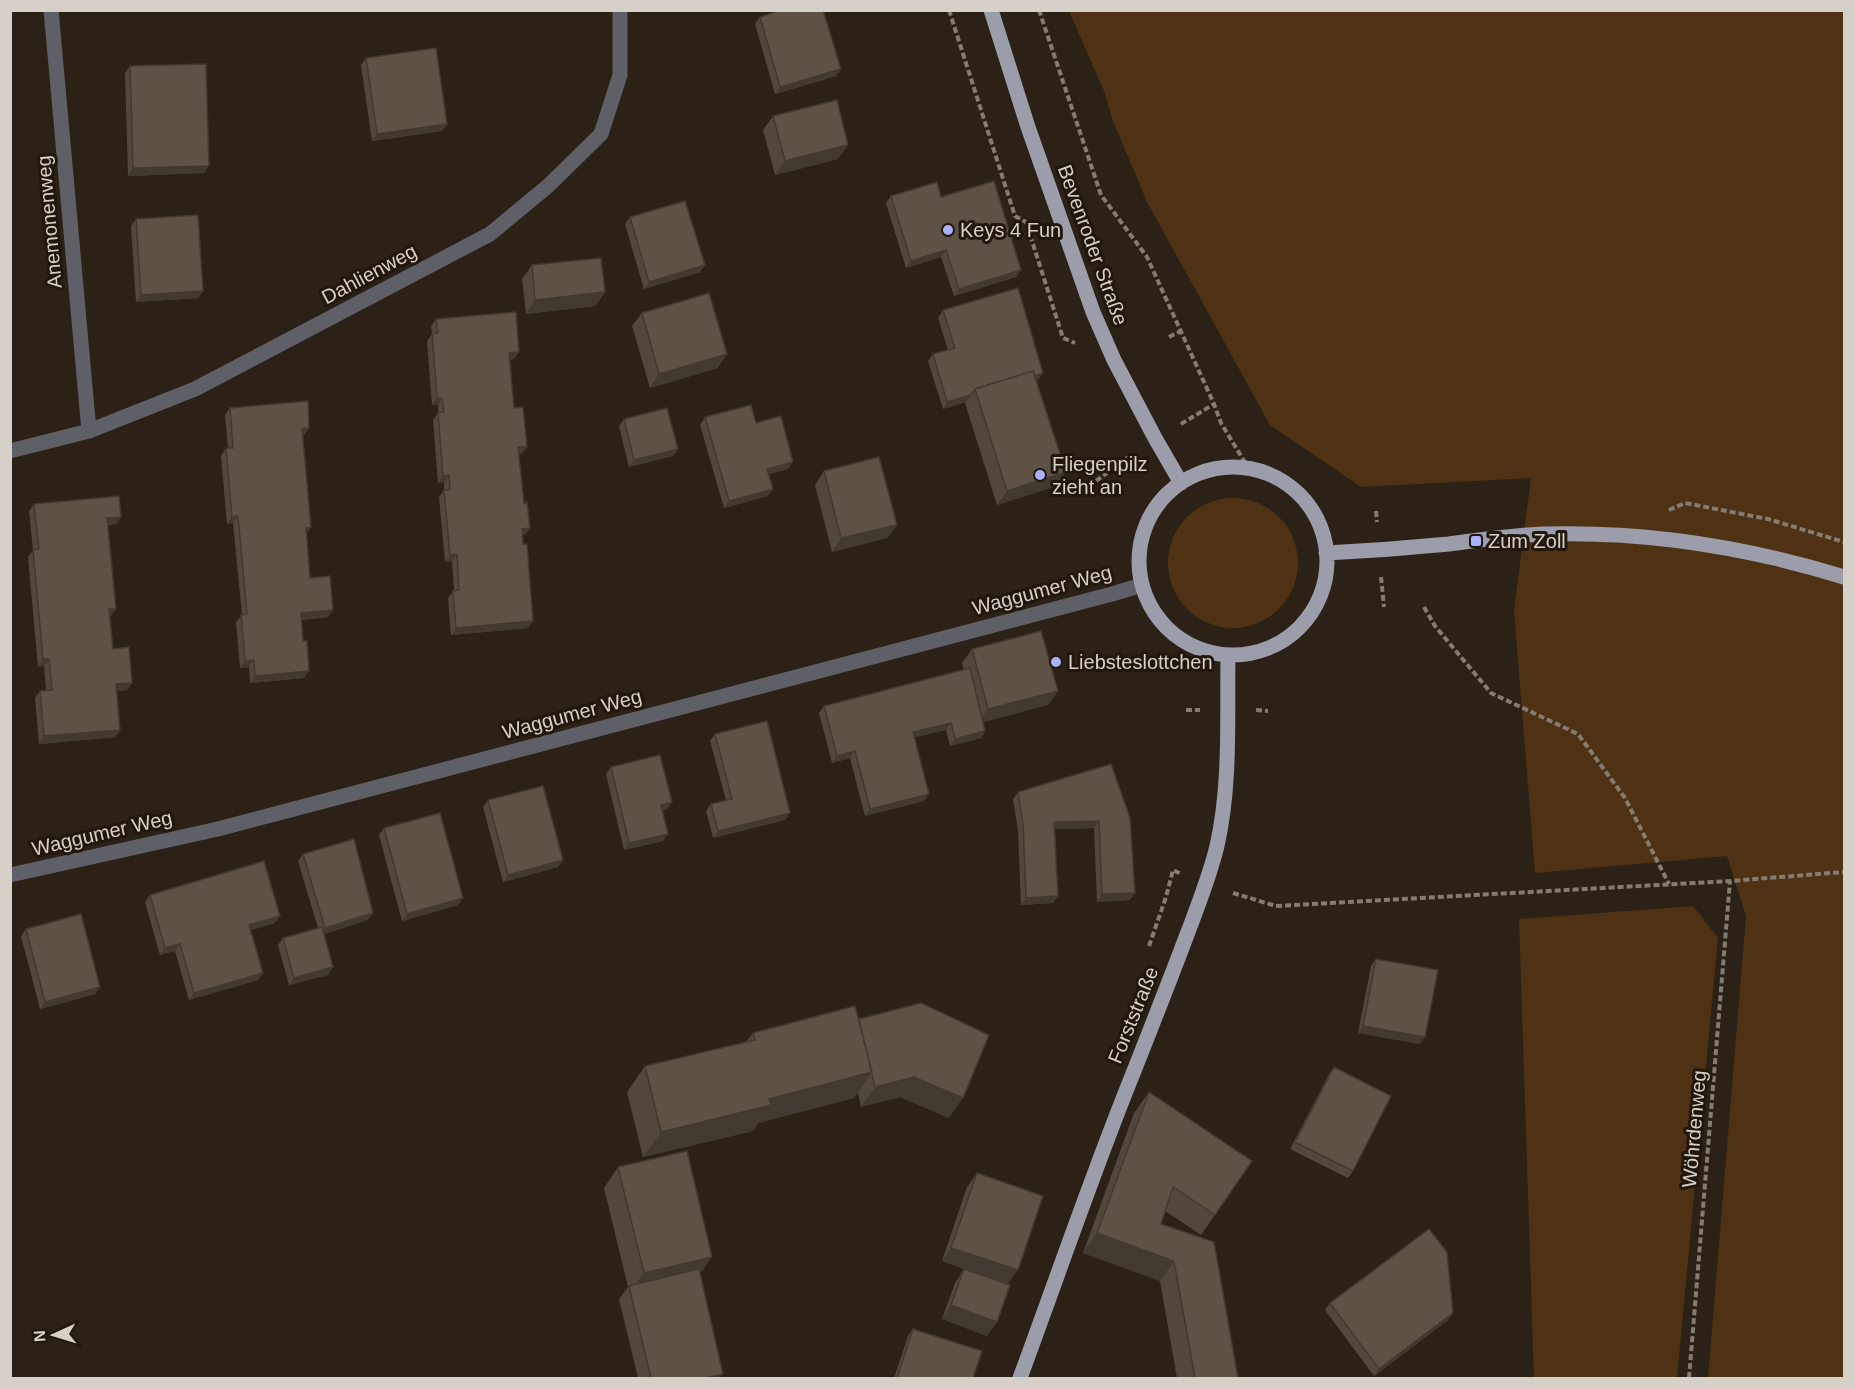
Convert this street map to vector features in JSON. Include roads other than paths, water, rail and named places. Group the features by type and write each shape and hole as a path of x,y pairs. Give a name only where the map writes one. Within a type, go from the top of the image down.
{"main road":[{"name":"Bevenroder Straße","path":"991,10 1028,127 1093,312 1114,360 1181,483"},
{"path":"1225,467 1249,469 1272,475 1292,488 1308,505 1320,526 1327,569 1323,589 1314,608 1302,625 1287,638 1268,648 1249,654 1228,655 1205,651 1183,641 1165,626 1151,607 1142,585 1139,556 1145,528 1160,502 1181,483 1202,472 1225,467"},
{"path":"1326,553 1420,547 1542,534 1608,534 1655,537 1730,548 1845,577"},
{"name":"Forststraße","path":"1020,1378 1100,1160 1206,884 1217,844 1226,771 1228,655"}],"street":[{"name":"Anemonenweg","path":"51,10 89,431"},
{"name":"Dahlienweg","path":"10,451 89,431 195,389 490,234 548,186 601,134 620,75 620,10"},
{"name":"Waggumer Weg","path":"10,875 218,829 1142,585"}],"place":[{"name":"Keys 4 Fun","path":"948,230"},
{"name":"Fliegenpilz zieht an","path":"1040,475"},
{"name":"Zum Zoll","path":"1476,541"},
{"name":"Liebsteslottchen","path":"1056,662"}]}
